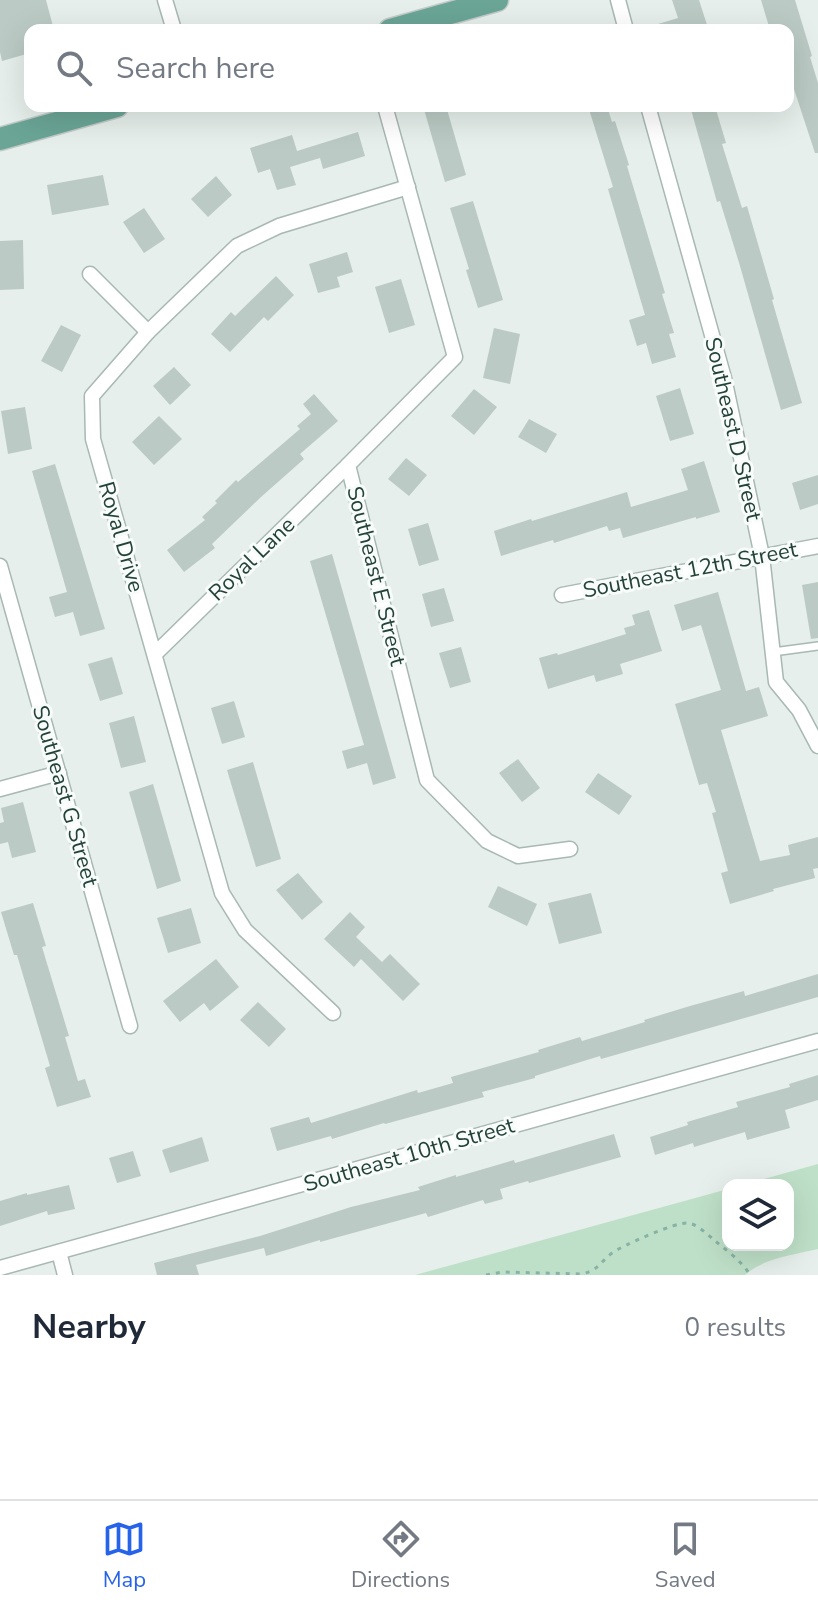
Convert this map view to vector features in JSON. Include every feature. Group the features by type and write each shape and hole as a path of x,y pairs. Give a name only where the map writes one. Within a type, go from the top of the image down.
{"main road":[{"path":"411,24 497,0"},
{"path":"0,139 96,112"}],"street":[{"path":"165,0 172,24"},
{"path":"618,0 624,24"},
{"name":"Southeast E Street","path":"387,112 455,357 348,465 427,780 487,841 518,856 570,849"},
{"name":"Southeast D Street","path":"650,112 724,378 762,556 776,682 799,710 818,746"},
{"name":"Royal Drive","path":"333,1013 245,930 222,893 93,439 92,396 148,332 237,246 279,226 408,187"},
{"path":"90,274 148,332"},
{"name":"Royal Lane","path":"155,654 348,465"},
{"name":"Southeast 12th Street","path":"562,595 818,546"},
{"name":"Southeast G Street","path":"0,566 130,1026"},
{"path":"0,789 59,773"},
{"name":"Southeast 10th Street","path":"0,1268 818,1041"},
{"path":"59,1252 65,1275"}],"lane":[{"path":"773,652 818,646"}],"path":[{"path":"486,1275 503,1272 593,1272 623,1246 687,1222 738,1260 750,1275"}],"green space":[{"path":"818,1164 818,1249 770,1261 745,1275 415,1275 722,1191 722,1251 794,1251 794,1179 764,1179"}],"building":[{"path":"0,0 46,0 52,24 24,24 24,55 2,61"},
{"path":"672,0 699,0 707,24 658,24 678,18"},
{"path":"761,0 795,0 818,83 818,153 815,153 794,89 794,24 768,24"},
{"path":"425,112 448,112 466,175 445,182"},
{"path":"590,112 609,112 612,122 615,121 665,293 662,294 674,333 669,334 676,357 652,364 646,343 637,346 629,320 645,315 608,189 613,187"},
{"path":"692,112 717,112 726,143 722,144 742,208 747,206 802,403 781,410 720,201 717,202"},
{"path":"358,132 365,156 323,169 320,158 290,167 296,185 277,190 270,169 258,173 250,148 292,135 297,151"},
{"path":"103,175 109,205 52,215 47,185"},
{"path":"216,176 232,195 208,217 191,199"},
{"path":"473,201 503,300 478,308 450,208"},
{"path":"144,208 165,239 144,253 123,222"},
{"path":"23,240 24,289 0,290 0,241"},
{"path":"347,252 353,272 337,277 340,287 318,293 309,264"},
{"path":"276,276 294,295 268,321 264,317 230,352 211,334 231,312 235,316"},
{"path":"401,279 415,325 389,333 375,287"},
{"path":"61,325 81,335 62,372 41,361"},
{"path":"494,328 520,334 510,384 483,378"},
{"path":"174,367 191,385 170,405 153,386"},
{"path":"680,388 694,434 670,441 656,396"},
{"path":"474,389 497,407 474,435 451,416"},
{"path":"314,394 338,421 300,454 304,459 212,544 215,548 184,572 167,550 205,520 202,517 236,480 238,482 300,429 297,426 311,414 303,404"},
{"path":"25,407 32,449 8,454 1,411"},
{"path":"159,416 182,439 154,465 132,442"},
{"path":"529,419 557,434 546,453 518,437"},
{"path":"406,458 427,475 409,496 388,479"},
{"path":"704,461 720,512 623,538 620,528 609,531 607,526 501,556 494,531 627,492 631,507 688,490 681,469"},
{"path":"55,464 105,629 80,636 73,612 55,617 49,597 67,592 32,471"},
{"path":"818,475 818,504 800,510 792,483"},
{"path":"428,523 439,560 419,566 408,529"},
{"path":"332,554 396,778 373,785 367,763 347,769 342,751 364,745 310,561"},
{"path":"818,582 818,638 811,639 802,585"},
{"path":"444,588 454,621 431,627 422,594"},
{"path":"718,592 746,691 759,687 768,716 721,730 760,861 790,855 788,845 818,837 818,868 813,869 815,878 730,904 721,873 728,871 712,813 716,812 707,783 699,785 675,704 721,690 701,625 682,631 674,605"},
{"path":"649,610 662,651 620,664 623,674 596,682 594,675 548,689 539,658 626,634 624,628 635,625 632,615"},
{"path":"461,647 471,682 450,688 439,653"},
{"path":"112,657 123,694 100,701 88,664"},
{"path":"234,701 245,737 222,744 211,708"},
{"path":"134,716 146,762 121,768 109,723"},
{"path":"518,759 540,788 522,802 499,773"},
{"path":"253,762 281,859 256,867 227,770"},
{"path":"598,773 632,796 619,815 585,792"},
{"path":"153,784 181,881 157,889 129,792"},
{"path":"23,802 36,852 12,858 8,842 0,844 0,823 4,822 1,808"},
{"path":"298,873 323,902 302,920 276,890"},
{"path":"498,886 537,904 527,926 488,907"},
{"path":"591,893 602,933 559,944 548,903"},
{"path":"33,903 78,1081 85,1079 91,1097 57,1107 45,1068 50,1066 1,912"},
{"path":"191,908 201,943 168,953 157,918"},
{"path":"350,912 365,927 356,937 382,962 390,954 420,984 403,1001 361,959 354,967 324,939"},
{"path":"216,959 239,987 210,1011 204,1003 180,1022 163,1001"},
{"path":"818,974 818,997 601,1059 600,1056 482,1092 484,1097 277,1151 270,1128 309,1117 311,1123 417,1090 418,1093 453,1083 451,1077 580,1037 582,1041 690,1006 744,991 745,996"},
{"path":"258,1002 286,1029 269,1047 240,1020"},
{"path":"818,1075 818,1100 785,1110 790,1128 747,1140 745,1132 655,1155 650,1137 738,1107 736,1102 790,1087 789,1084"},
{"path":"614,1134 621,1157 500,1189 503,1199 485,1204 483,1200 428,1217 426,1213 266,1256 264,1248 196,1265 199,1275 157,1275 154,1263 420,1190 418,1187 456,1175 514,1160 515,1163"},
{"path":"202,1137 209,1161 170,1173 162,1150"},
{"path":"133,1151 141,1176 117,1183 109,1158"},
{"path":"69,1185 75,1209 48,1215 47,1211 0,1226 0,1201"}]}
